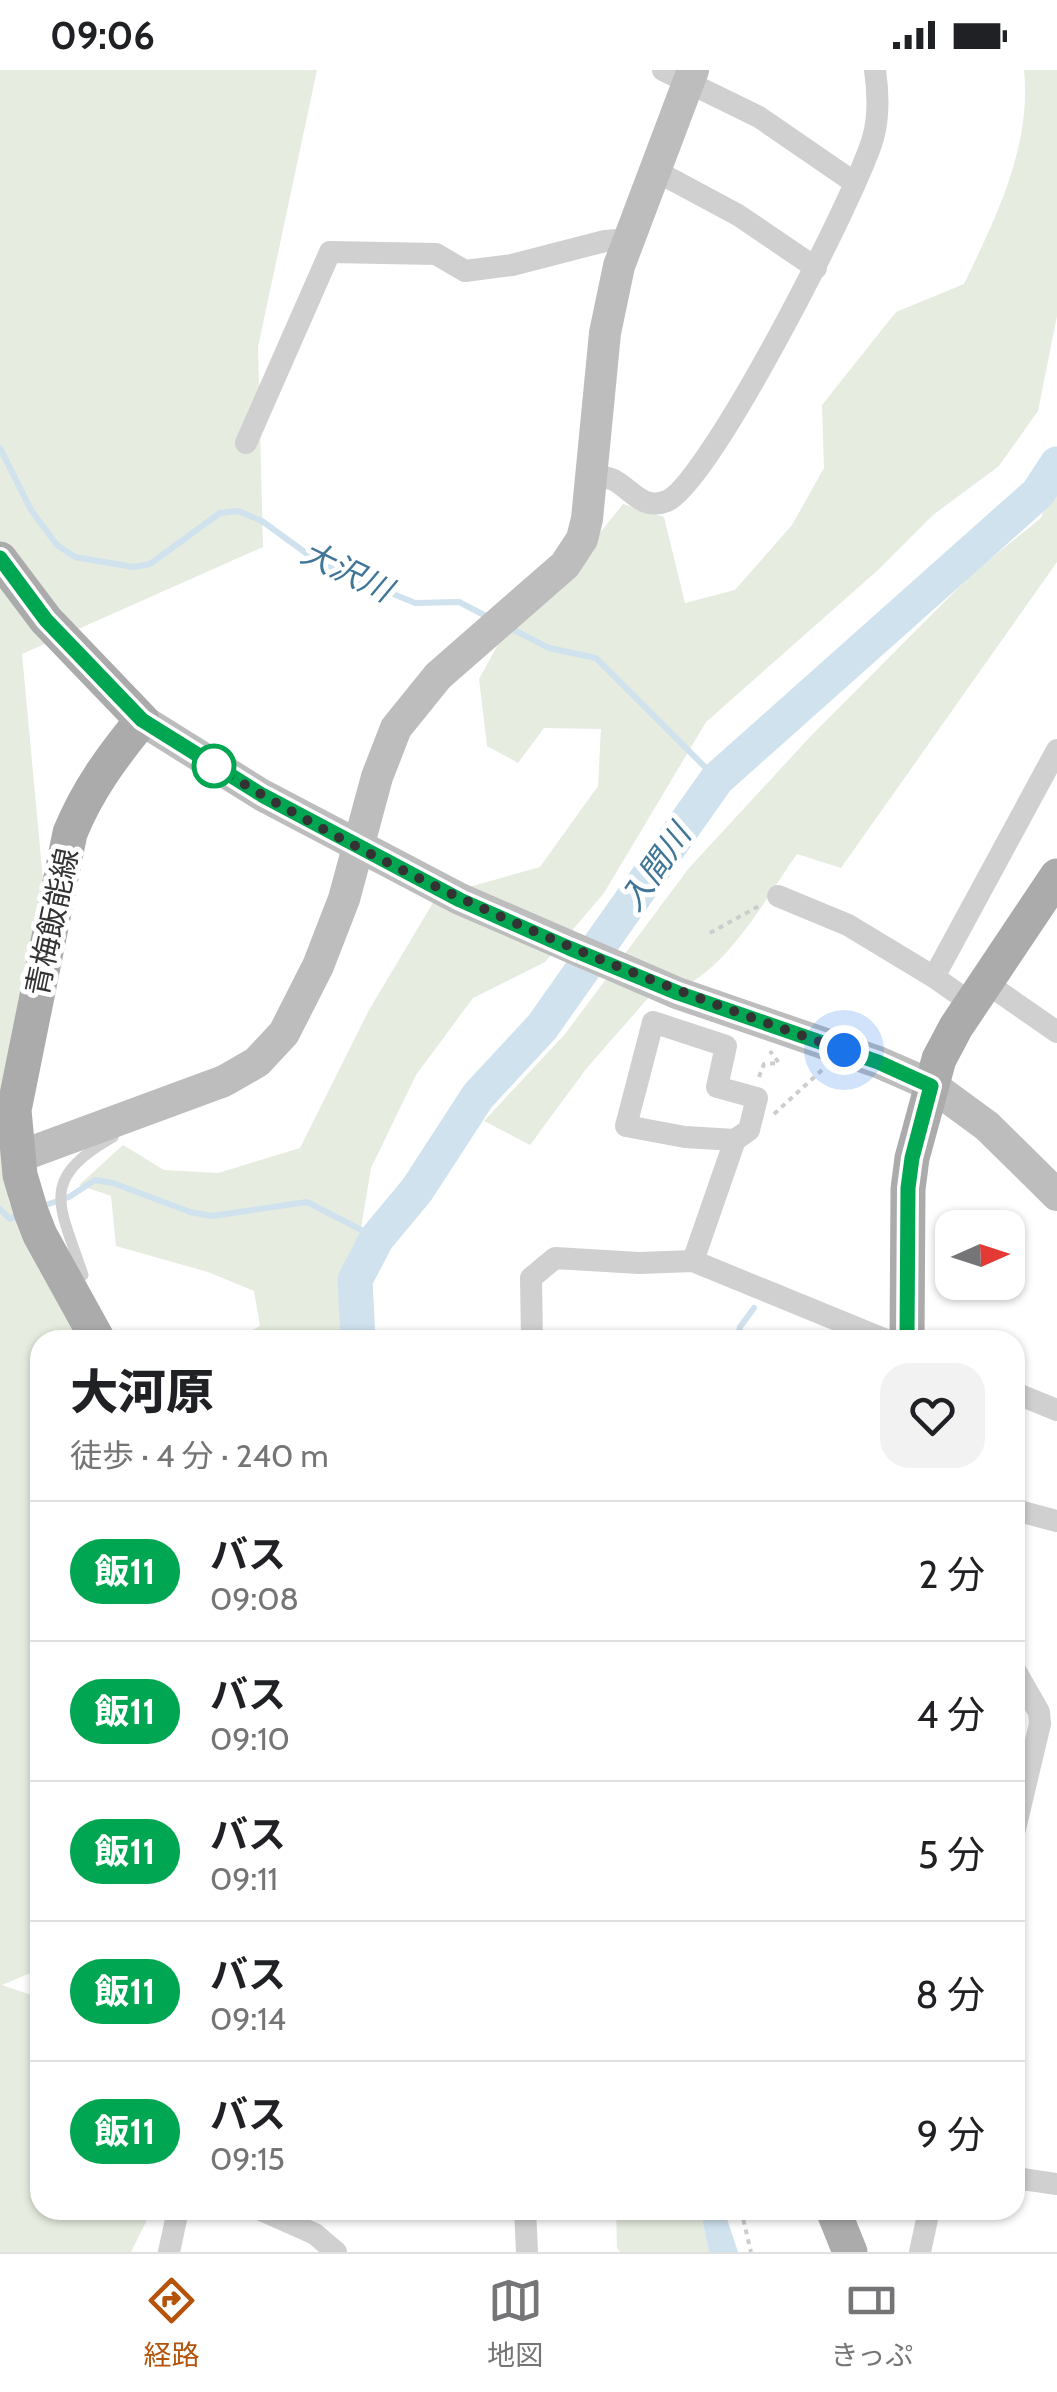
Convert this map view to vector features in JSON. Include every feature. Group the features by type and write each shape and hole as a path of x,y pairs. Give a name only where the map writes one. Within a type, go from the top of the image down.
{"main road":[{"path":"0,558 46,620 142,720"},
{"name":"青梅飯能線","path":"92,1330 40,1235 21,1171 16,1087 70,833 101,770 142,720"},
{"path":"907,1330 908,1188 912,1158 939,1059 1057,876"},
{"path":"838,2220 850,2252"}],"street":[{"path":"592,474 613,480 639,500 654,504 670,500 700,463 754,380 836,230 874,136 878,90 875,70"},
{"path":"21,1171 168,1101 224,1081 257,1062 284,1033 318,966 344,899 377,777 396,728 438,676 574,554 587,519 605,333 618,266 656,170 682,74 759,117 855,183"},
{"path":"656,170 738,215 816,268"},
{"path":"246,443 330,252 436,254 466,271 629,239"},
{"path":"142,720 262,795 460,900 678,993 844,1050 931,1086 987,1126 1057,1195"},
{"path":"934,978 1057,750"},
{"path":"778,896 848,924 934,978 978,993 1057,1032"},
{"path":"694,1261 742,1135 755,1098 717,1087 726,1046 653,1022 626,1126 685,1137 742,1135"},
{"path":"532,1330 531,1278 555,1258 638,1264 694,1261 837,1330"},
{"path":"1025,1397 1057,1410"},
{"path":"1025,1512 1057,1520"},
{"path":"1025,1688 1039,1712 1040,1724 1025,1788"},
{"path":"1025,2179 1057,2184"},
{"path":"169,2252 176,2220"},
{"path":"283,2220 315,2234 336,2252"},
{"path":"526,2220 528,2252"},
{"path":"920,2252 927,2220"}],"lane":[{"path":"66,1285 83,1275 59,1201 61,1185 84,1153 171,1111 168,1101"}],"path":[{"path":"710,933 778,896"},
{"path":"755,1098 760,1067 779,1063 769,1053 777,1027"},
{"path":"742,1135 761,1126 844,1050"},
{"path":"743,2220 751,2252"}],"shaded area":[{"path":"0,70 317,70 258,347 263,547 22,654 47,923 2,1093 9,1202 75,1330 30,1330 30,1973 2,1985 30,1995 30,2220 146,2220 131,2252 0,2252"},
{"path":"1024,70 1057,70 1057,316 1038,411 999,466 933,515 878,570 706,722 604,893 545,962 473,998 416,1075 371,1168 344,1330 252,1330 260,1326 254,1291 208,1272 116,1246 111,1196 79,1185 123,1145 164,1170 218,1173 300,1148 369,1010 437,896 540,867 598,786 601,729 544,728 518,763 487,746 479,679 501,639 578,560 623,504 664,517 685,603 735,590 792,525 824,468 822,405 896,312 964,284 1009,180 1025,98"},
{"path":"1057,472 1057,562 841,868 797,854 752,920 716,963 673,992 649,997 586,1069 530,1145 484,1121 565,1034 689,868 809,738 974,572 1041,518"},
{"path":"616,2220 702,2220 709,2252 620,2252"}],"water":[{"path":"702,2220 727,2220 738,2252 709,2252"}],"waterway":[{"name":"大沢川","path":"0,448 31,510 57,545 75,557 133,567 150,564 220,513 238,511 262,521 321,564 415,603 459,602 488,617"},
{"name":"入間川","path":"358,1330 355,1280 377,1238 417,1190 478,1096 542,1027 717,779 1038,493 1057,464"},
{"name":"大沢川","path":"508,627 549,648 596,658 717,779"},
{"path":"40,1207 69,1197 95,1180 212,1216 307,1202 377,1238"},
{"path":"0,1209 10,1219 19,1215"},
{"path":"739,1330 754,1308"}],"bus line":[{"name":"飯11","path":"0,558 46,620 142,720 262,795 460,900 569,948 678,993 878,1062 931,1086 908,1188 907,1330"}],"route":[{"path":"214,766 460,900 678,993 844,1050"}]}
